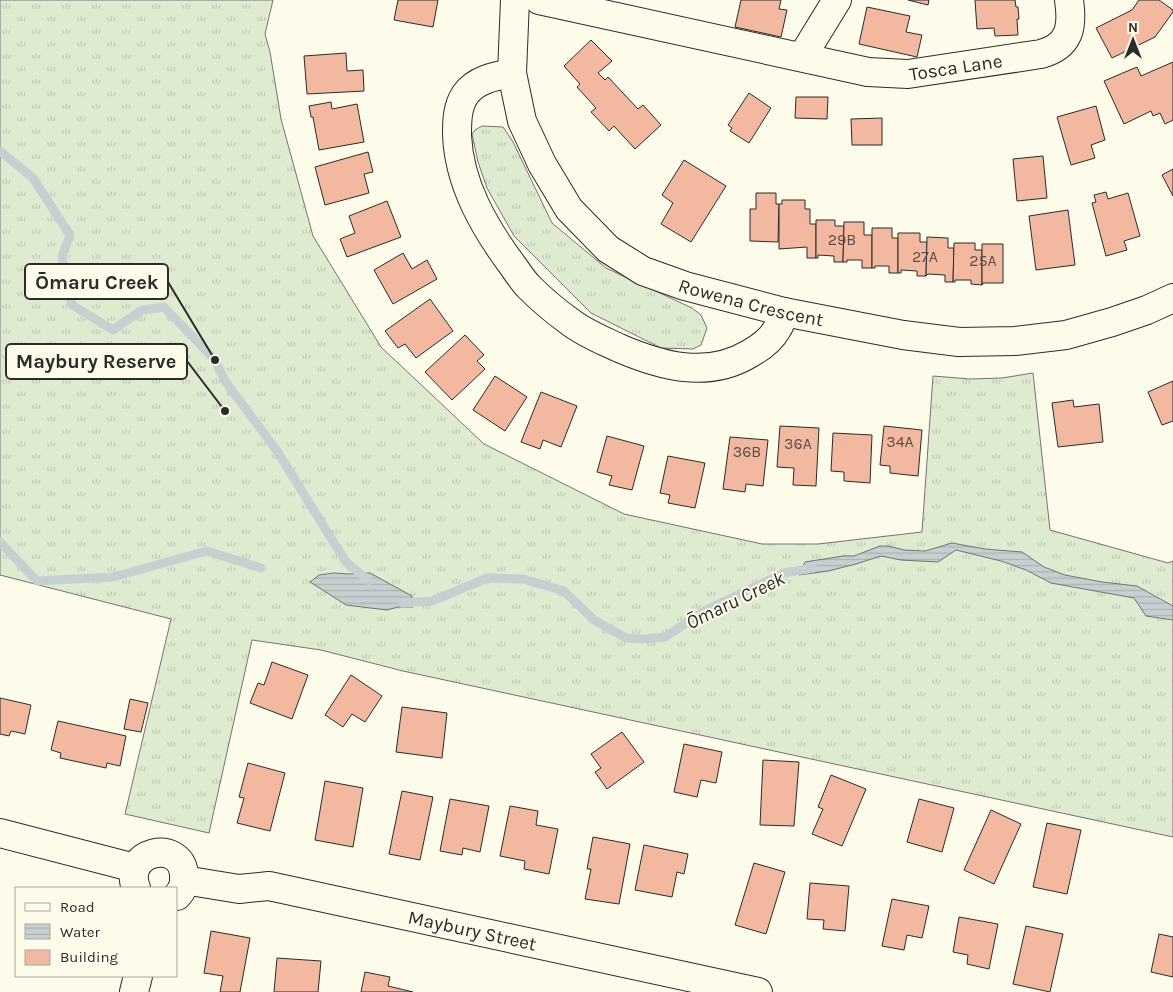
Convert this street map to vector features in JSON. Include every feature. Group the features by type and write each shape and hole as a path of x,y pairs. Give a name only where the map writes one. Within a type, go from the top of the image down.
{"street":[{"name":"Rowena Crescent","path":"515,0 512,73 522,121 542,164 569,209 608,249 643,270 685,286 784,312 903,335 959,342 1015,341 1066,335 1147,310 1173,298"},
{"name":"Tosca Lane","path":"539,0 868,72 908,74 1042,54 1051,51 1065,40 1071,22 1069,0"},
{"path":"802,58 837,0"},
{"path":"512,73 494,76 479,83 465,94 459,109 458,145 470,195 503,252 528,286 570,322 598,339 652,361 684,367 712,368 737,362 762,346 777,330 784,312"},
{"path":"0,833 136,878 140,860 156,852 165,853 174,857 184,871 180,888"},
{"name":"Maybury Street","path":"180,888 239,889 268,886 758,992"},
{"path":"134,992 138,977"}],"green space":[{"path":"0,0 273,0 265,34 270,52 281,119 313,236 381,347 484,444 624,514 762,544 818,544 922,532 933,376 970,379 1002,378 1033,373 1050,530 1168,563 1173,561 1173,837 403,671 321,650 252,640 209,833 125,814 171,619 0,575"},
{"path":"482,126 503,127 513,142 552,223 606,268 692,308 701,315 707,328 701,345 693,349 661,348 591,313 514,236 487,188 478,162 472,134"}],"water":[{"path":"952,543 985,549 1022,552 1044,567 1065,575 1137,586 1173,606 1173,620 1146,616 1134,598 1051,583 1026,570 1001,561 956,550 938,562 901,560 881,556 828,571 799,575 805,562 854,556 880,546 925,551"},
{"path":"370,573 412,596 413,607 398,607 387,610 346,605 310,582 319,575"}],"building":[{"path":"398,0 438,0 433,27 394,20"},
{"path":"741,0 781,0 779,9 787,10 781,37 735,27"},
{"path":"908,0 929,0 928,5"},
{"path":"975,0 1015,0 1016,7 1018,7 1018,35 995,36 994,28 977,29"},
{"path":"1139,0 1159,0 1173,10 1173,12 1155,37 1112,58 1096,28 1132,10"},
{"path":"867,7 910,16 906,32 922,35 917,57 859,44"},
{"path":"591,40 612,61 598,73 605,80 608,77 638,109 643,105 661,125 635,149 614,126 609,131 591,112 596,108 577,87 580,84 564,66"},
{"path":"346,53 347,71 363,70 364,91 307,94 304,56"},
{"path":"1173,62 1173,120 1165,124 1160,113 1153,116 1151,111 1124,124 1104,81 1137,67 1141,76"},
{"path":"749,93 771,108 749,143 730,131 732,128 728,125"},
{"path":"796,97 828,97 827,119 795,118"},
{"path":"331,102 332,109 357,104 364,142 319,150 309,106"},
{"path":"1096,106 1105,140 1091,145 1095,158 1071,165 1057,117"},
{"path":"882,118 882,145 852,145 851,119"},
{"path":"368,152 373,172 364,174 369,193 325,205 315,167"},
{"path":"1043,156 1047,198 1017,201 1013,159"},
{"path":"684,160 726,186 691,242 661,224 673,203 662,195"},
{"path":"1173,169 1173,196 1162,175"},
{"path":"1106,192 1108,199 1128,193 1140,236 1124,241 1127,250 1106,256 1092,203 1096,202 1094,195"},
{"path":"756,193 776,193 776,204 779,204 778,242 750,241 750,209 756,209"},
{"path":"782,200 805,200 805,209 810,209 810,224 816,224 816,258 807,258 807,247 779,249 779,204 782,204"},
{"path":"387,201 401,237 347,257 340,239 355,233 349,216"},
{"path":"1068,210 1075,265 1036,270 1029,216"},
{"path":"816,220 835,220 835,226 844,226 843,262 834,262 834,256 818,255 818,258 816,258"},
{"path":"844,222 864,222 864,235 872,235 872,268 862,268 862,260 847,260 847,262 843,262"},
{"path":"872,228 892,228 892,238 898,238 898,273 889,273 889,266 875,266 875,268 872,268"},
{"path":"898,233 920,233 920,242 927,242 926,276 917,276 917,271 901,270 901,273 898,273"},
{"path":"927,237 948,238 948,248 954,248 953,282 945,282 945,275 928,274 926,276"},
{"path":"954,243 975,243 975,250 982,250 982,285 971,284 971,280 955,280 953,282"},
{"path":"982,244 1003,244 1003,283 983,283 982,285"},
{"path":"403,253 412,269 427,260 437,279 393,304 374,270"},
{"path":"430,299 453,331 416,358 405,344 398,348 385,331"},
{"path":"465,335 484,355 477,361 485,369 452,400 425,372"},
{"path":"495,376 527,397 505,431 473,410"},
{"path":"1173,381 1173,421 1162,425 1148,392"},
{"path":"541,392 577,406 561,447 543,440 540,449 521,442"},
{"path":"1073,400 1074,407 1099,404 1103,442 1058,447 1052,403"},
{"path":"780,426 819,428 816,486 793,485 794,468 777,467"},
{"path":"884,426 922,430 918,476 890,473 890,466 880,465"},
{"path":"833,433 872,435 870,483 844,481 844,472 831,471"},
{"path":"607,436 644,446 632,490 609,485 612,476 597,472"},
{"path":"730,437 768,440 763,486 746,484 745,492 723,489"},
{"path":"668,456 705,463 695,508 668,503 670,495 660,493"},
{"path":"272,662 308,675 292,719 250,703 258,683 264,685"},
{"path":"351,675 382,696 365,722 352,714 343,727 325,715"},
{"path":"0,698 31,705 25,734 11,731 9,736 0,734"},
{"path":"130,699 148,703 141,732 124,729"},
{"path":"402,707 447,713 442,758 396,752"},
{"path":"58,721 126,736 120,766 107,763 106,768 60,758 61,753 51,750"},
{"path":"622,732 644,762 607,789 595,772 601,768 591,754"},
{"path":"684,744 722,752 716,783 701,780 697,797 674,792"},
{"path":"763,760 799,762 794,826 760,825"},
{"path":"248,763 285,773 270,831 237,823 244,798 239,797"},
{"path":"831,775 866,789 842,846 812,834 823,809 818,807"},
{"path":"325,781 363,788 353,847 315,840"},
{"path":"402,791 433,797 420,860 389,854"},
{"path":"450,799 489,806 480,852 463,848 462,855 440,851"},
{"path":"919,799 954,808 942,852 907,842"},
{"path":"510,806 538,811 536,825 558,829 549,874 524,869 525,861 500,856"},
{"path":"991,810 1021,824 994,884 964,870"},
{"path":"1047,823 1081,830 1067,894 1033,887"},
{"path":"593,837 630,844 619,904 585,899 591,869 587,869"},
{"path":"644,845 688,854 684,874 677,872 672,897 635,890"},
{"path":"754,863 785,872 766,934 735,925"},
{"path":"810,883 849,886 845,931 823,929 824,920 807,919"},
{"path":"892,899 929,906 922,938 907,935 904,950 882,946"},
{"path":"959,917 998,924 989,969 967,964 968,955 953,952"},
{"path":"1026,926 1063,934 1050,992 1013,984"},
{"path":"211,931 250,938 240,992 220,992 223,976 204,973"},
{"path":"1159,934 1173,937 1173,977 1151,972"},
{"path":"277,958 321,961 318,992 274,992"},
{"path":"365,972 390,977 388,986 413,992 361,992"}],"waterway":[{"name":"Ōmaru Creek","path":"0,151 33,178 70,235 62,257 72,305 113,330 142,310 164,307 215,360 225,381 277,451 346,562 369,581"},
{"path":"0,542 37,581 113,577 207,551 261,568"},
{"name":"Ōmaru Creek","path":"403,603 432,601 487,578 523,579 564,591 594,620 626,638 644,639 665,637 706,610 784,573 813,568"}],"place":[{"name":"Ōmaru Creek","path":"215,360"},
{"name":"Maybury Reserve","path":"225,411"}]}
